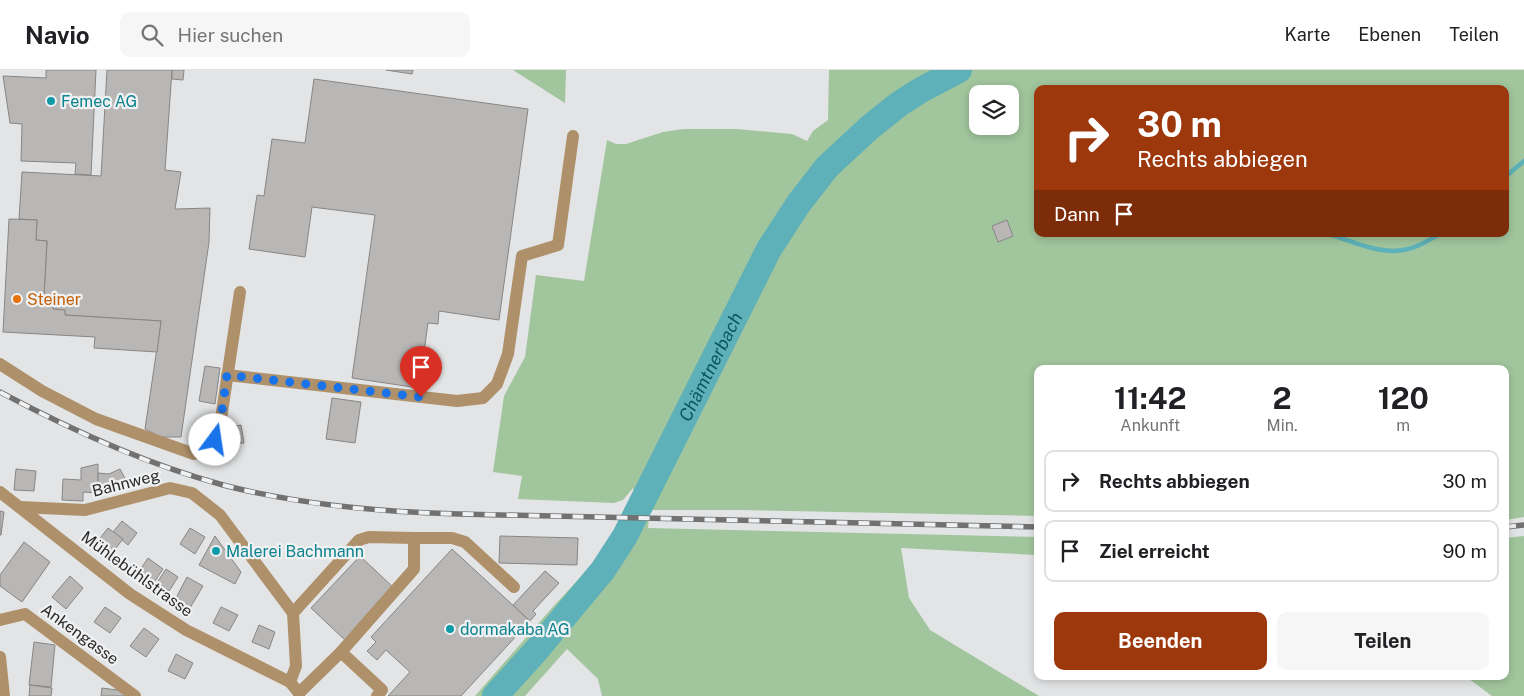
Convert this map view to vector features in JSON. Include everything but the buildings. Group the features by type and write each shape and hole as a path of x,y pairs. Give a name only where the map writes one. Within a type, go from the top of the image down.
{"street":[{"path":"227,375 457,401 483,398 497,384 508,354 522,256 558,245 573,136"},
{"path":"0,364 42,391 96,419 194,454 206,448 215,440 219,432 240,292"},
{"name":"Bahnweg","path":"20,507 85,510 170,488 192,494 220,515 293,613"},
{"name":"Mühlebühlstrasse","path":"0,492 130,594 165,617 186,630 290,682"},
{"path":"414,538 414,569 341,652 299,695 290,682 296,666 293,613 359,540 369,537 452,538 465,542 514,587"},
{"name":"Ankengasse","path":"0,620 25,614 134,696"},
{"path":"341,652 382,690 377,696"},
{"path":"0,657 4,696"}],"green space":[{"path":"513,70 566,70 565,103"},
{"path":"829,70 1524,70 1524,517 1509,519 1509,365 1034,365 1034,516 650,510 648,528 1034,537 1034,555 901,548 909,598 930,630 1039,696 602,696 598,679 567,649 525,696 475,696 551,609 624,530 634,508 636,498 633,488 623,500 614,503 518,499 522,476 493,472 504,396 525,357 536,275 584,281 607,140 616,144 626,144 663,132 684,129 736,129 792,134 807,141 813,131 828,120"},
{"path":"1524,536 1524,696 1492,696 1470,680 1509,680 1509,538"}],"waterway":[{"name":"Chämtnerbach","path":"495,696 534,653 603,570 625,536 769,249 799,203 827,167 869,128 899,104 959,70"},
{"path":"1509,174 1524,161"},
{"path":"1338,237 1368,247 1388,251 1412,248 1435,237"}],"railway":[{"path":"0,392 81,433 194,477 281,498 340,506 429,513 1034,527"},
{"path":"1509,527 1524,525"}],"place":[{"name":"Femec AG","path":"51,101"},
{"name":"Steiner","path":"17,299"},
{"name":"Malerei Bachmann","path":"216,551"},
{"name":"dormakaba AG","path":"450,629"}],"route":[{"path":"215,440 219,432 227,375 421,397"}]}
